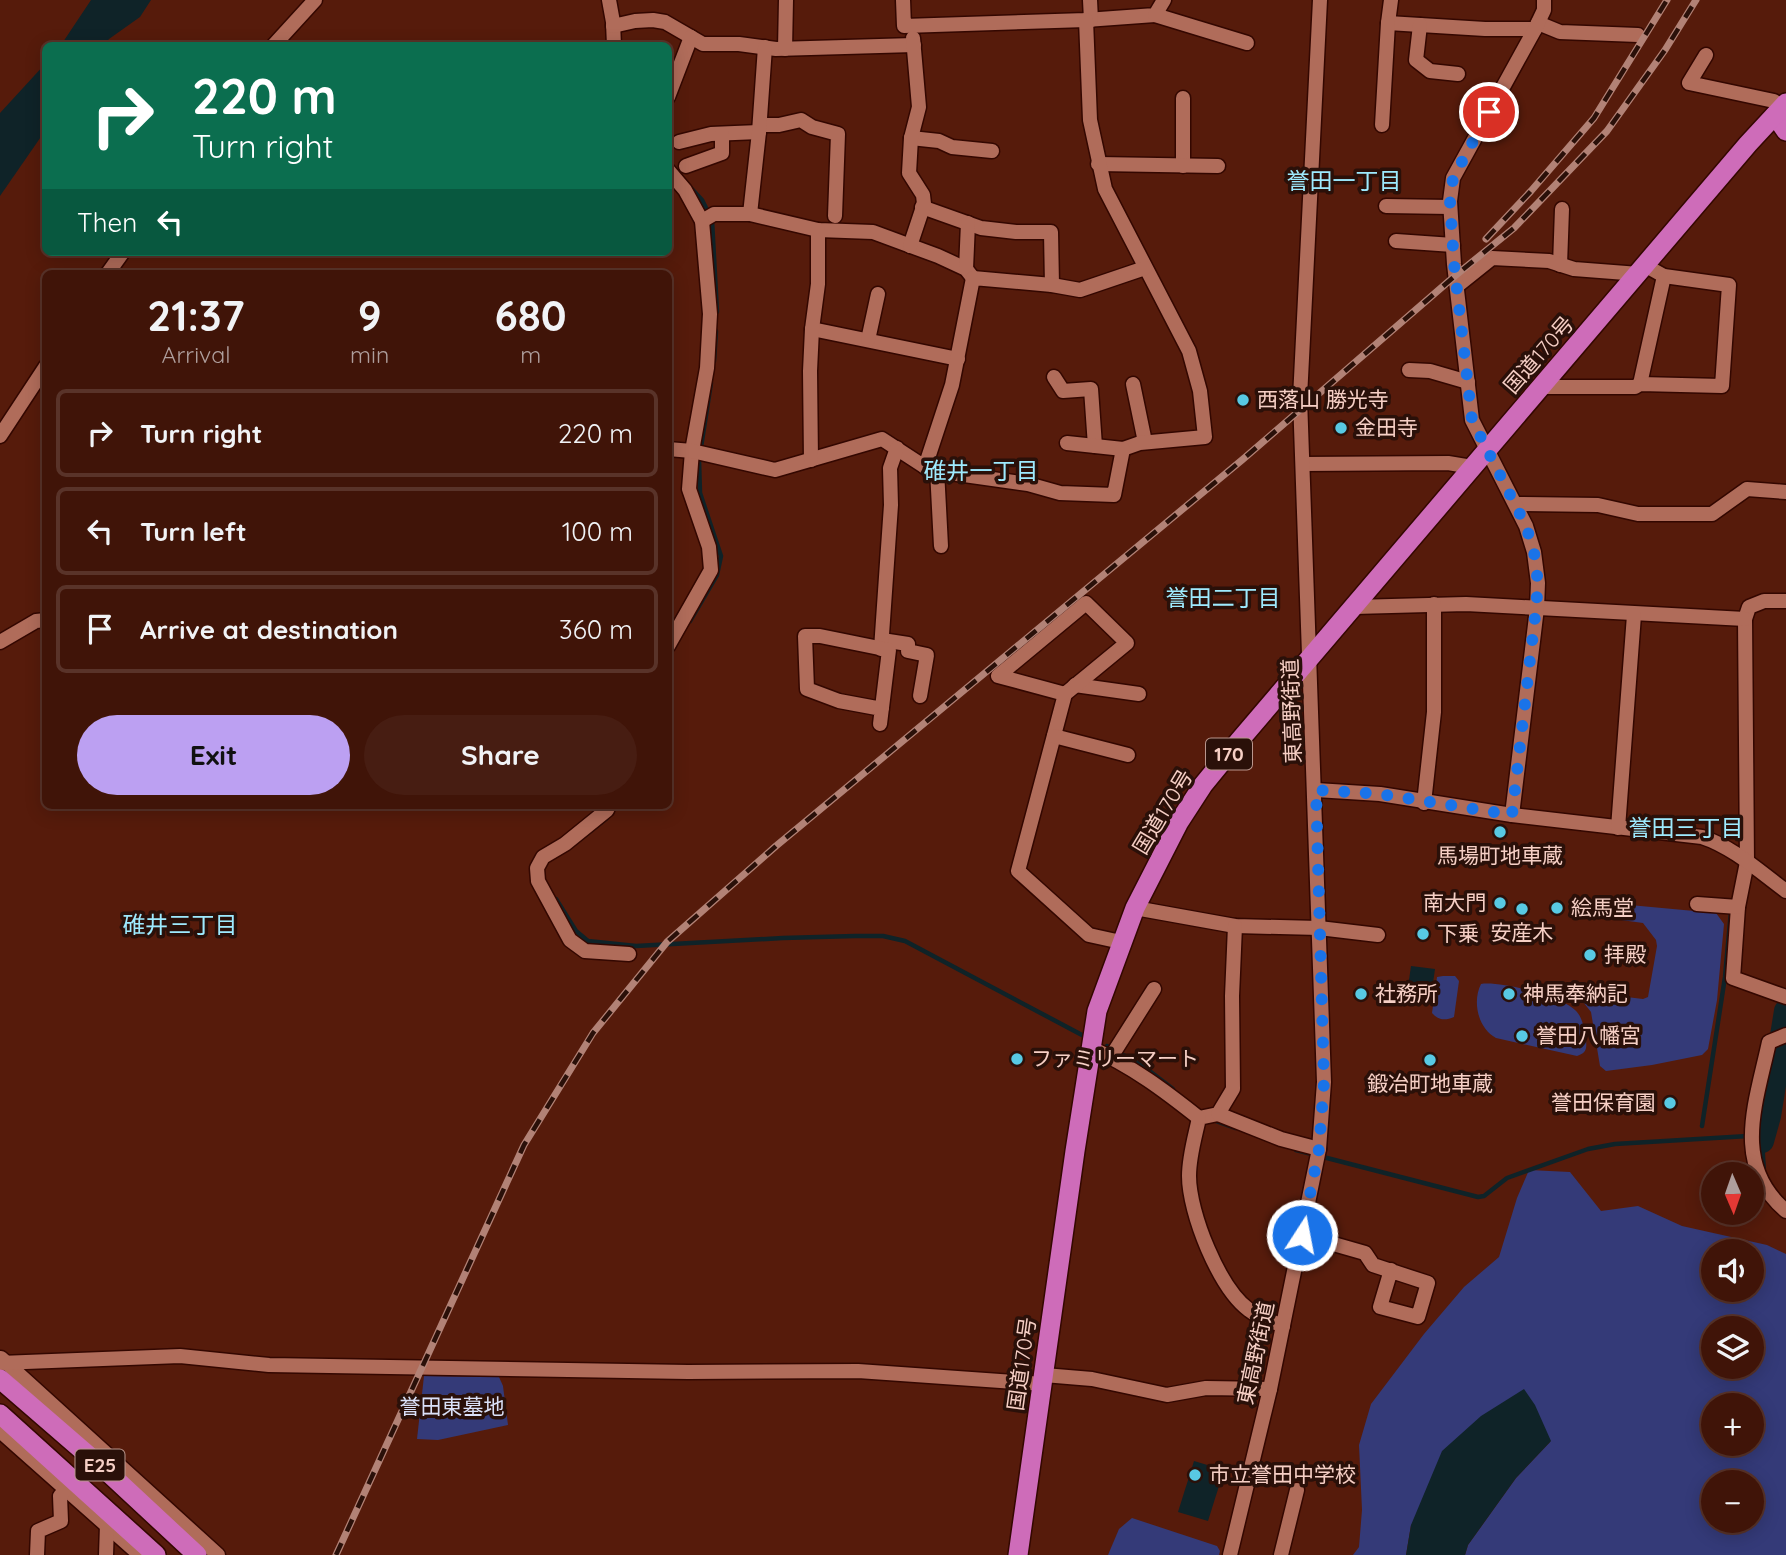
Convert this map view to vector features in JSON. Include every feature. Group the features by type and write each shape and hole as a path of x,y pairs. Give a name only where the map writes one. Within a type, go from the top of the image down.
{"highway":[{"name":"国道170号","path":"1018,1555 1097,1011 1135,908 1179,822 1203,785 1472,467 1642,270 1782,114"},
{"name":"E25","path":"1,1365 111,1475 197,1555"},
{"name":"E25","path":"0,1414 156,1555"}],"street":[{"path":"276,42 315,0"},
{"path":"609,0 614,42"},
{"path":"785,49 786,0"},
{"path":"903,0 904,26 1089,20 1155,15 1247,43"},
{"path":"1067,443 1123,449 1145,442 1205,437 1200,391 1189,351 1105,189 1098,164 1090,120 1090,0"},
{"path":"1155,15 1164,0"},
{"name":"東高野街道","path":"1230,1555 1270,1389 1302,1235 1318,1154 1324,1082 1316,790 1300,398 1320,0"},
{"path":"1382,125 1391,0"},
{"path":"1512,815 1538,583 1534,552 1517,504 1472,420 1450,207 1453,178 1537,26 1544,10 1544,0"},
{"path":"613,26 635,20 665,22 703,44 739,44 785,49 914,45"},
{"path":"1388,23 1485,29 1537,26 1560,32 1638,35"},
{"path":"1420,24 1416,60 1430,71 1458,74"},
{"path":"910,246 922,208 923,195 909,173 911,138 919,107 912,26"},
{"path":"672,87 691,37"},
{"path":"750,214 760,129 765,47"},
{"path":"1706,55 1689,83 1774,101 1782,114"},
{"path":"1183,98 1183,166"},
{"path":"679,142 801,120 812,127 838,134 835,216"},
{"path":"686,166 722,153 722,134"},
{"path":"911,138 992,150"},
{"path":"1098,164 1218,166"},
{"path":"672,175 685,190 702,221 709,328 707,368 692,451 689,489 709,547 711,570 672,639"},
{"path":"1386,206 1450,207"},
{"path":"922,208 981,228 1051,232 1052,285"},
{"path":"1560,265 1562,209"},
{"path":"702,221 714,214 750,214 818,230 873,232 939,256 970,274 1080,290 1145,268"},
{"path":"941,546 931,468 958,359 970,274 968,223"},
{"path":"811,460 810,371 818,284 818,230"},
{"path":"1396,241 1453,245"},
{"path":"1457,286 1492,258 1549,261 1574,269 1642,270 1664,276 1729,285 1722,386 1640,384 1635,387 1542,387"},
{"path":"1640,384 1664,276"},
{"path":"869,340 878,294"},
{"path":"812,329 958,359"},
{"path":"1409,370 1430,371 1468,382"},
{"path":"0,436 42,372"},
{"path":"1054,377 1063,391 1091,389 1095,446"},
{"path":"1133,384 1145,442"},
{"path":"672,449 692,451 775,470 882,439 931,468 1028,484 1060,493 1114,495 1123,449"},
{"path":"882,645 891,505 890,468 897,448"},
{"path":"1303,464 1448,463 1472,467"},
{"path":"1517,504 1598,505 1638,514 1712,514 1747,489 1786,492"},
{"path":"1785,997 1733,978 1738,907 1746,862 1745,619 1749,607 1764,601 1786,601"},
{"path":"1121,942 1089,935 1018,872 1054,736 1070,690 1127,643 1086,603 998,676 1070,690 1139,694"},
{"path":"1424,803 1434,712 1434,604"},
{"path":"1354,607 1434,604 1745,619"},
{"path":"1618,828 1634,615"},
{"path":"0,642 36,621 42,620"},
{"path":"881,709 839,701 807,689 806,636 882,645 908,644 908,652 927,655 920,696"},
{"path":"880,724 889,650 882,645"},
{"path":"1054,736 1128,755"},
{"path":"1316,790 1380,794 1512,815 1702,837 1712,840 1786,891"},
{"path":"607,809 565,844 543,857 537,868 537,881 570,940 585,951 629,954"},
{"path":"1697,904 1738,907"},
{"path":"1135,908 1235,926 1319,928 1378,935"},
{"path":"1218,1114 1233,1089 1232,996 1235,926"},
{"path":"1111,1057 1154,989"},
{"path":"1782,1036 1769,1042 1750,1141 1765,1190 1786,1211"},
{"path":"1091,1048 1147,1077 1199,1118"},
{"path":"1199,1118 1218,1114 1318,1154"},
{"path":"1199,1118 1189,1178 1192,1197 1216,1269 1232,1293 1248,1310 1283,1326"},
{"path":"1302,1235 1365,1253 1373,1265 1391,1270"},
{"path":"1,1365 180,1356 270,1365 688,1372 858,1371 1092,1379 1167,1395 1206,1388 1270,1389"},
{"path":"1,1365 218,1555"},
{"path":"0,1431 140,1555"},
{"path":"37,1555 38,1531 61,1521 60,1496 66,1489"},
{"path":"1281,1555 1297,1490"},
{"path":"106,1555 107,1525"}],"green space":[{"path":"1608,903 1716,913 1724,924 1717,1000 1708,1049 1702,1055 1606,1071 1600,1066 1591,1012 1575,997 1575,993 1577,991 1643,999 1648,997 1657,946 1656,940 1643,923 1607,918 1604,915"},
{"path":"1455,976 1459,981 1454,1017 1445,1019 1432,1013 1437,977"},
{"path":"1481,984 1530,991 1557,1000 1575,1010 1581,1020 1586,1040 1585,1050 1577,1056 1496,1038 1485,1028 1478,1014 1477,999"},
{"path":"1529,1170 1570,1172 1601,1211 1638,1206 1682,1226 1740,1239 1701,1239 1701,1302 1764,1302 1764,1244 1786,1254 1786,1555 1465,1555 1468,1545 1516,1478 1551,1441 1411,1525 1406,1555 1353,1555 1359,1547 1362,1510 1359,1445 1371,1404 1464,1287 1499,1257 1517,1198"},
{"name":"誉田東墓地","path":"424,1376 499,1377 503,1386 508,1425 438,1440 417,1439"},
{"path":"1132,1518 1217,1546 1219,1555 1108,1555 1119,1529"}],"water":[{"path":"91,0 151,0 140,17 106,42 63,42"},
{"path":"42,67 42,135 0,196 0,113"},
{"path":"1411,966 1435,969 1432,990 1408,987"},
{"path":"1524,1389 1535,1405 1551,1441 1516,1478 1468,1545 1465,1555 1406,1555 1411,1525 1442,1451 1481,1416"},
{"path":"1194,1461 1224,1470 1208,1521 1178,1512"}],"waterway":[{"path":"690,187 702,200 712,220 717,312"},
{"path":"714,361 716,331"},
{"path":"690,621 717,575 721,556 700,493 699,460 711,383"},
{"path":"573,845 607,818"},
{"path":"556,899 576,931 588,941 636,946 855,936 883,936 905,941 1082,1035"},
{"path":"1702,1126 1725,977 1731,911"},
{"path":"1762,1141 1769,1116 1786,1011"},
{"path":"1107,1046 1143,1066 1173,1089"},
{"path":"1213,1120 1235,1128"},
{"path":"1296,1150 1478,1197 1484,1196 1507,1178 1588,1149 1615,1144 1748,1136"},
{"path":"1757,1139 1762,1141 1763,1162"}],"railway":[{"path":"1486,239 1594,118 1667,0"},
{"path":"336,1555 524,1145 593,1033 667,942 776,846 1242,460 1514,228 1607,131 1665,50 1696,0"}],"place":[{"name":"西落山 勝光寺","path":"1243,400"},
{"name":"金田寺","path":"1341,428"},
{"name":"馬場町地車蔵","path":"1500,832"},
{"name":"南大門","path":"1500,903"},
{"name":"絵馬堂","path":"1557,908"},
{"name":"安産木","path":"1522,909"},
{"name":"下乗","path":"1423,934"},
{"name":"拝殿","path":"1590,955"},
{"name":"社務所","path":"1361,994"},
{"name":"神馬奉納記","path":"1509,994"},
{"name":"誉田八幡宮","path":"1522,1036"},
{"name":"ファミリーマート","path":"1017,1059"},
{"name":"鍛冶町地車蔵","path":"1430,1060"},
{"name":"誉田保育園","path":"1670,1103"},
{"name":"市立誉田中学校","path":"1195,1475"}],"district":[{"name":"誉田一丁目","path":"1344,181"},
{"name":"碓井一丁目","path":"981,471"},
{"name":"誉田二丁目","path":"1223,598"},
{"name":"誉田三丁目","path":"1686,828"},
{"name":"碓井三丁目","path":"180,925"}],"route":[{"path":"1302,1235 1319,1149 1324,1082 1316,790 1380,794 1512,815 1538,583 1534,552 1526,526 1472,420 1454,264 1450,201 1453,178 1489,112"}]}
